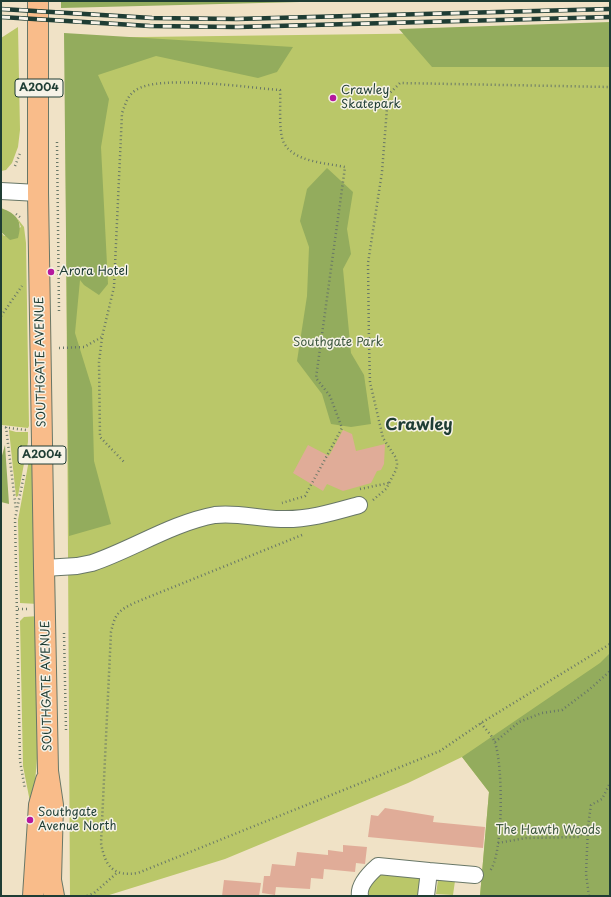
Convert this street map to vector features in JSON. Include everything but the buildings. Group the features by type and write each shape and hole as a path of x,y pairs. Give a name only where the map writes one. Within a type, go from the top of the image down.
{"main road":[{"name":"SOUTHGATE AVENUE","path":"38,1 38,193 44,568 48,771 53,805 51,891"},
{"name":"SOUTHGATE AVENUE","path":"33,896 39,805 48,771"}],"street":[{"path":"1,191 38,193"},
{"path":"44,568 92,564 202,518 230,513 262,518 297,519 314,517 365,503"},
{"path":"357,895 371,872 378,866 475,876"},
{"path":"426,896 430,871"}],"path":[{"path":"124,462 100,437 99,362 102,337 114,287 122,113 128,96 137,89 151,84 173,82 280,90 282,136 284,143 298,156 345,167 316,378 330,396 342,428 305,496 275,505"},
{"path":"365,503 381,494 386,489 396,470 397,464 396,458 383,438 371,388 369,343 368,263 382,172 388,95 400,83 610,87"},
{"path":"57,135 59,316"},
{"path":"16,214 24,223"},
{"path":"1,316 25,282"},
{"path":"59,348 84,347 102,337"},
{"path":"59,340 59,355"},
{"path":"1,427 17,430 32,429"},
{"path":"6,427 16,512 20,761 26,796"},
{"path":"16,512 25,470"},
{"path":"309,532 134,602 120,610 114,619 111,632 101,843 103,857 109,866 118,872 127,875 138,873 440,751 481,723 610,644"},
{"path":"64,625 66,731"},
{"path":"495,742 519,722 542,713 562,710 590,689 610,671"},
{"path":"475,876 487,874 494,868 498,843 502,786 495,742 481,723"},
{"path":"589,896 586,874 590,806 602,799 610,783"},
{"path":"498,843 526,838 579,837 588,826"},
{"path":"87,896 94,893 118,872"}],"green space":[{"path":"61,1 300,2 61,8"},
{"path":"610,22 610,67 432,67 399,29"},
{"path":"18,27 20,130 18,147 12,163 6,170 1,171 1,38"},
{"name":"Southgate Park","path":"610,31 610,896 480,896 489,792 462,757 408,783 225,859 106,896 70,896 65,38"},
{"path":"64,33 293,47 277,72 258,78 156,56 98,75 109,99 101,147 108,284 99,295 84,285 80,280 75,333 92,388 94,461 111,524 69,536"},
{"path":"327,168 353,192 347,229 351,254 343,269 351,353 364,375 371,424 351,427 331,424 322,394 297,361 307,296 309,247 300,221 307,189"},
{"path":"1,208 11,213 17,219 20,227 18,238 10,240 1,232"},
{"path":"17,218 24,227 26,243 28,428 2,425 1,412 1,232 4,236 21,227"},
{"path":"9,430 16,432 28,432 28,442 18,496 16,497"},
{"path":"33,438 38,604 20,603 18,520"},
{"path":"5,445 9,504 1,502 1,459"},
{"path":"38,616 38,747 33,806 31,807 23,766 20,621 24,617"},
{"name":"The Hawth Woods","path":"610,653 610,896 480,896 489,792 462,757 600,663"},
{"path":"380,873 416,876 421,879 420,896 368,896 369,885"},
{"path":"441,877 455,881 453,895 436,894 438,880"}],"railway":[{"path":"1,9 152,18 237,19 610,9"},
{"path":"1,17 150,26 238,27 610,17"}],"place":[{"name":"Crawley Skatepark","path":"333,98"},
{"name":"Arora Hotel","path":"51,272"},
{"name":"Southgate Avenue North","path":"30,820"}],"district":[{"name":"Crawley","path":"419,426"}]}
